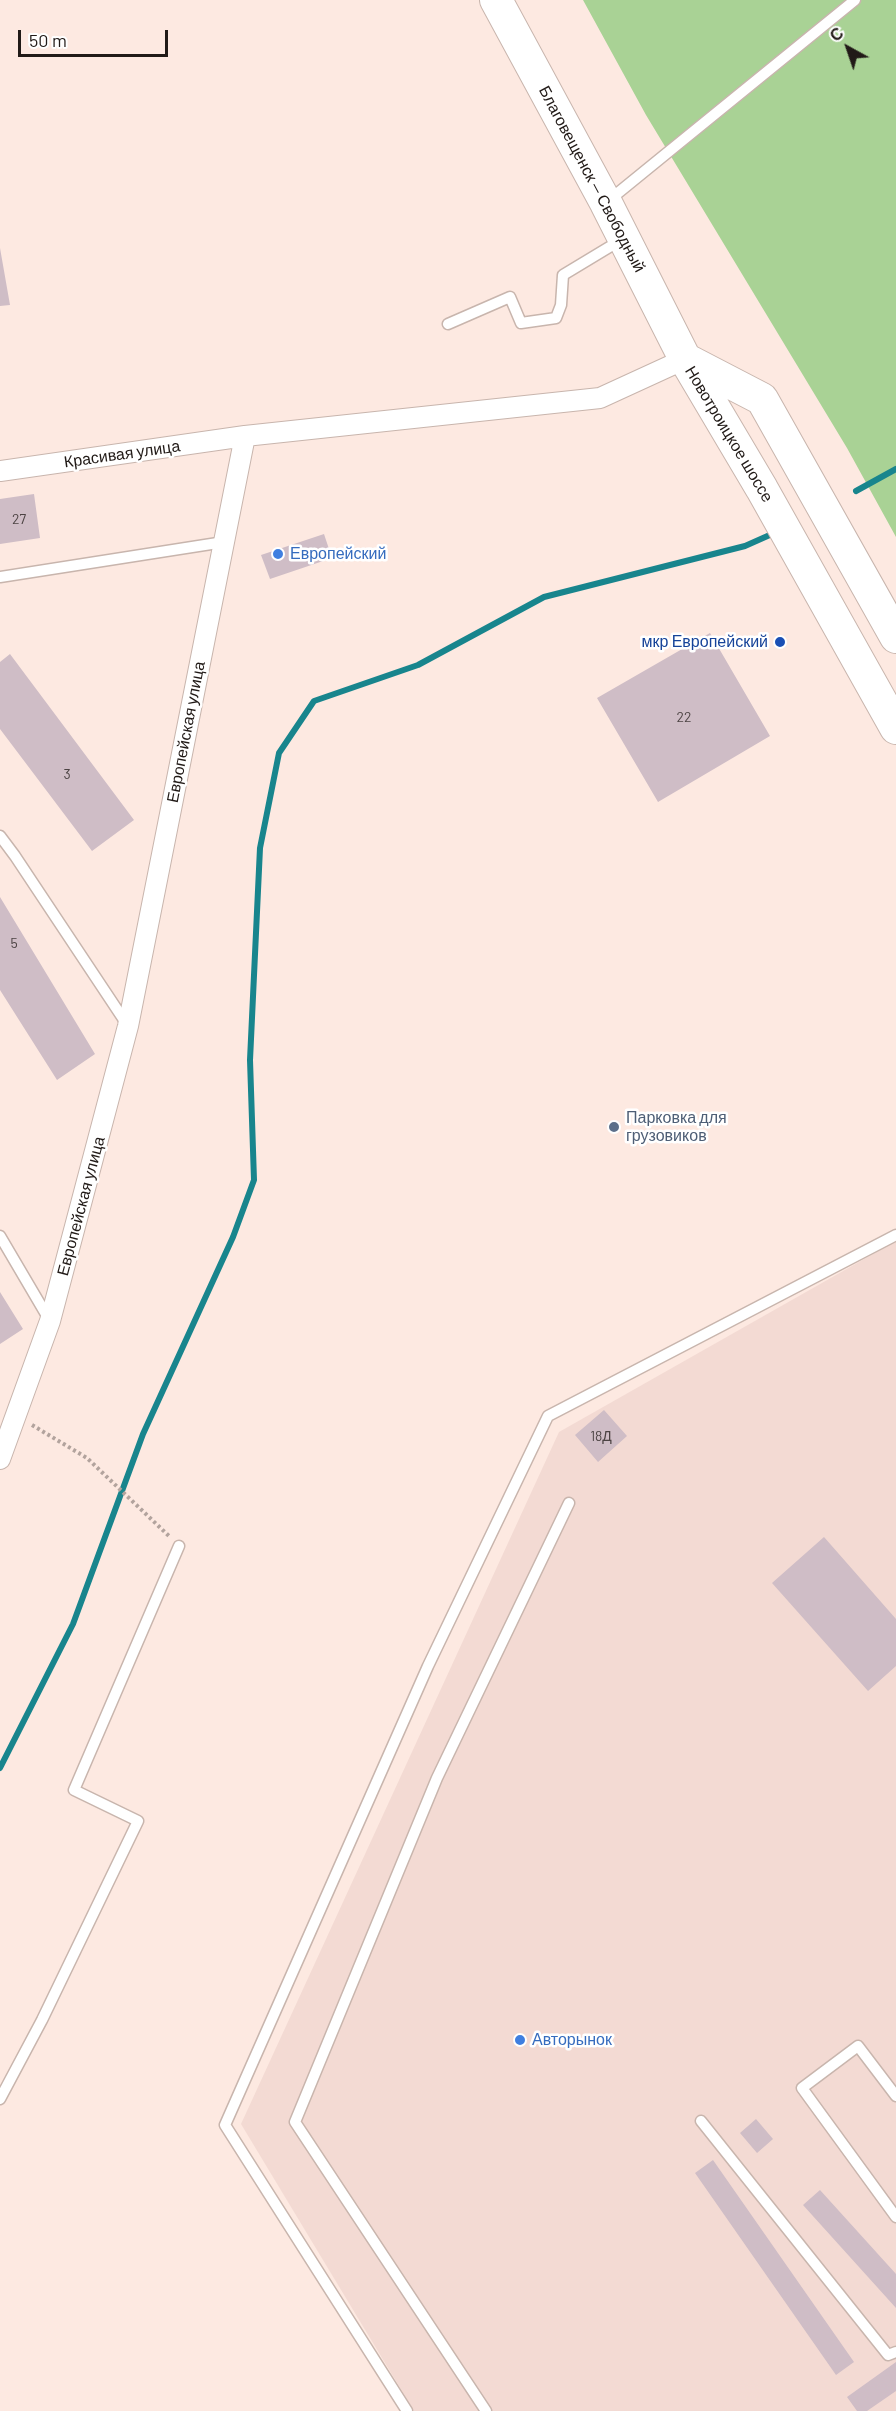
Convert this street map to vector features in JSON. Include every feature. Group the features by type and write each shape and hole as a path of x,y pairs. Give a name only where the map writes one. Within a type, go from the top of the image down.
{"main road":[{"name":"Благовещенск — Свободный","path":"496,0 606,203 685,360"},
{"name":"Новотроицкое шоссе","path":"685,360 762,399 896,637"},
{"name":"Новотроицкое шоссе","path":"685,360 762,489 896,728"}],"street":[{"path":"245,436 600,398 685,360"},
{"name":"Красивая улица","path":"0,471 245,436"},
{"name":"Европейская улица","path":"0,1459 50,1321 128,1026 245,436"}],"lane":[{"path":"606,203 855,0"},
{"path":"448,324 510,297 521,323 556,318 561,305 563,275 624,238"},
{"path":"0,577 224,542"},
{"path":"0,836 15,855 128,1026"},
{"path":"407,2411 225,2125 428,1666 548,1416 896,1235"},
{"path":"0,1236 50,1321"},
{"path":"486,2411 295,2122 437,1778 569,1503"},
{"path":"0,2099 42,2020 138,1821 74,1790 179,1546"},
{"path":"896,2096 858,2046 802,2088 896,2217"},
{"path":"700,2121 888,2355 896,2352"}],"path":[{"path":"16,1415 87,1458 179,1546"}],"shaded area":[{"path":"896,1241 896,2411 414,2411 241,2124 559,1432"}],"green space":[{"path":"583,0 896,0 896,537 847,448 646,115"}],"building":[{"path":"0,248 10,305 0,306"},
{"path":"34,494 40,538 0,544 0,499"},
{"path":"324,534 332,558 270,579 261,555"},
{"path":"710,633 770,736 658,802 597,698"},
{"path":"10,654 134,820 92,851 0,729 0,662"},
{"path":"0,897 95,1054 57,1080 0,990"},
{"path":"0,1292 23,1329 0,1344"},
{"path":"604,1410 627,1436 598,1462 575,1435"},
{"path":"824,1537 896,1619 896,1666 868,1691 772,1583"},
{"path":"756,2119 773,2139 757,2153 740,2133"},
{"path":"713,2160 854,2362 836,2375 695,2173"},
{"path":"820,2190 896,2274 896,2308 803,2205"},
{"path":"896,2362 896,2391 867,2411 857,2411 847,2397"}],"waterway":[{"path":"856,491 896,469"},
{"path":"0,1768 73,1624 143,1434 233,1237 254,1180 250,1060 260,848 279,753 314,701 418,665 544,597 745,546 772,534"}],"place":[{"name":"Европейский","path":"278,554"},
{"name":"мкр Европейский","path":"780,642"},
{"name":"Парковка для грузовиков","path":"614,1127"},
{"name":"Авторынок","path":"520,2040"}]}
